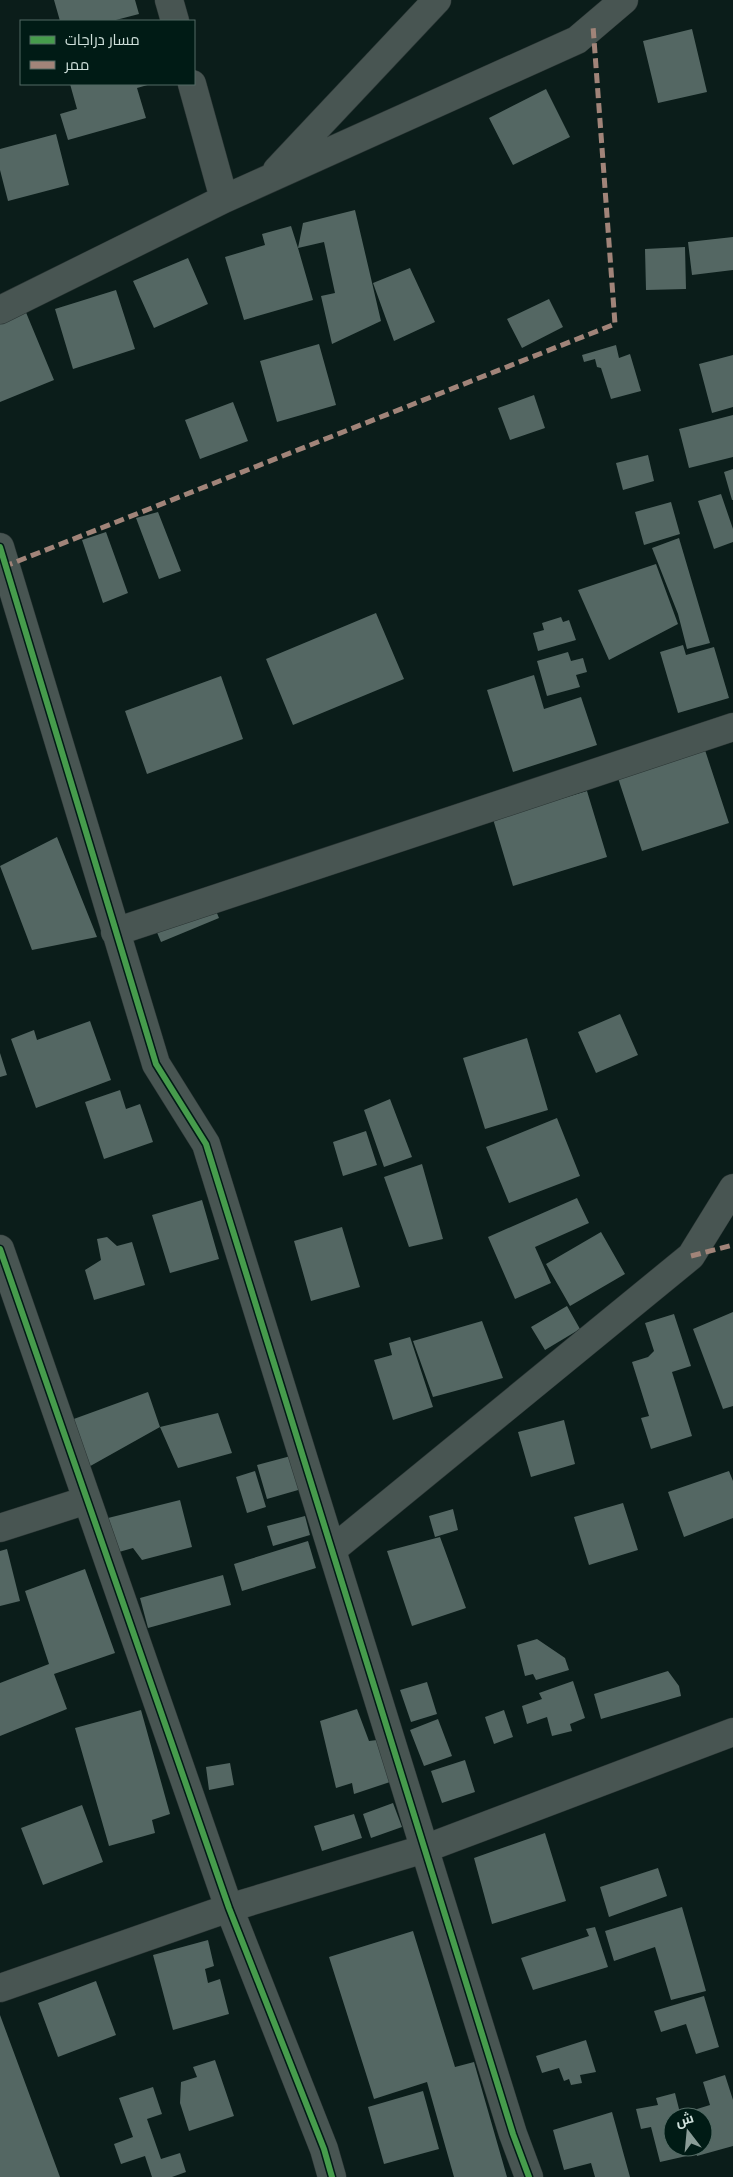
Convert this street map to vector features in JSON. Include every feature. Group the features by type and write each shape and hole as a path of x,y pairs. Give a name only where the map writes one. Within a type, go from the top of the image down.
{"street":[{"path":"169,0 175,20"},
{"path":"267,180 437,0"},
{"path":"0,310 224,200 576,40 624,0"},
{"path":"192,85 224,200"},
{"path":"0,547 156,1064 206,1144 513,2134 529,2177"},
{"path":"115,932 733,727"},
{"path":"332,1550 691,1256 733,1188"},
{"path":"0,1249 229,1908 324,2149 332,2177"},
{"path":"0,1528 88,1500"},
{"path":"0,1988 229,1908 424,1849 733,1732"}],"building":[{"path":"54,0 135,0 139,14 116,20 60,20"},
{"path":"692,29 707,92 658,103 643,41"},
{"path":"70,85 148,85 137,88 146,118 68,140 60,114 77,109"},
{"path":"546,89 570,137 513,165 489,118"},
{"path":"56,134 69,185 8,201 0,170 0,149"},
{"path":"355,210 381,321 332,344 321,296 335,293 324,242 298,248 303,223"},
{"path":"291,226 313,300 244,320 225,257 265,245 262,234"},
{"path":"733,237 733,270 692,275 688,242"},
{"path":"685,247 686,289 646,290 645,249"},
{"path":"188,258 208,304 154,328 133,281"},
{"path":"410,268 435,322 394,341 373,283"},
{"path":"116,290 135,349 73,369 55,309"},
{"path":"549,299 563,327 522,348 507,319"},
{"path":"25,310 54,380 0,402 0,320"},
{"path":"319,344 336,405 277,422 260,361"},
{"path":"616,345 619,358 630,354 641,391 611,399 601,368 597,367 595,359 584,362 582,355"},
{"path":"733,355 733,407 712,413 699,364"},
{"path":"534,395 545,428 510,440 498,408"},
{"path":"233,402 248,441 200,459 185,420"},
{"path":"733,415 733,457 689,468 679,429"},
{"path":"648,455 654,481 623,490 616,463"},
{"path":"733,469 733,500 732,500 724,472"},
{"path":"721,494 733,529 733,542 714,549 698,501"},
{"path":"671,502 680,534 644,545 635,512"},
{"path":"158,512 181,571 159,579 136,518"},
{"path":"106,532 128,593 103,603 82,540"},
{"path":"679,538 710,643 687,649 678,614 652,548"},
{"path":"656,564 678,624 609,660 578,590"},
{"path":"376,613 404,679 293,725 266,659"},
{"path":"561,617 563,622 569,620 576,640 538,651 533,633 544,630 542,623"},
{"path":"683,645 686,655 714,647 729,698 678,713 660,652"},
{"path":"568,652 571,661 583,658 587,672 576,675 580,687 547,696 537,661"},
{"path":"534,675 544,709 581,697 597,745 513,772 487,690"},
{"path":"221,676 243,739 147,774 125,711"},
{"path":"705,750 729,823 642,851 618,778"},
{"path":"587,791 607,857 513,886 493,819"},
{"path":"57,837 97,937 32,950 0,866"},
{"path":"209,894 219,918 161,942 151,918"},
{"path":"620,1014 638,1055 596,1073 578,1032"},
{"path":"90,1021 111,1080 36,1108 11,1039 34,1030 37,1040"},
{"path":"527,1038 548,1110 485,1129 463,1058"},
{"path":"0,1053 7,1075 0,1077"},
{"path":"120,1090 126,1109 140,1104 153,1142 104,1159 85,1102"},
{"path":"390,1099 412,1157 384,1167 364,1110"},
{"path":"557,1118 580,1176 509,1203 486,1147"},
{"path":"366,1131 377,1165 343,1176 333,1142"},
{"path":"422,1164 443,1239 409,1247 384,1177"},
{"path":"577,1198 589,1223 535,1247 551,1283 515,1299 488,1237"},
{"path":"202,1200 219,1259 170,1273 152,1215"},
{"path":"342,1227 360,1287 311,1301 294,1241"},
{"path":"601,1232 625,1274 570,1306 546,1264"},
{"path":"107,1237 117,1246 132,1242 145,1285 94,1300 85,1270 101,1260 97,1239"},
{"path":"567,1306 580,1329 545,1350 531,1327"},
{"path":"733,1312 733,1406 723,1409 693,1329"},
{"path":"674,1314 691,1366 672,1372 692,1436 651,1449 641,1418 649,1416 632,1362 648,1357 654,1351 645,1323"},
{"path":"482,1321 503,1378 433,1397 413,1341"},
{"path":"410,1337 433,1407 393,1420 374,1360 392,1355 389,1343"},
{"path":"148,1392 160,1427 85,1469 71,1420"},
{"path":"218,1413 232,1453 178,1468 160,1427"},
{"path":"564,1420 575,1464 531,1477 518,1432"},
{"path":"302,1453 312,1486 267,1499 257,1465"},
{"path":"255,1471 266,1507 247,1513 236,1477"},
{"path":"729,1471 733,1481 733,1518 684,1537 668,1492"},
{"path":"180,1500 192,1547 142,1560 133,1548 112,1554 104,1519"},
{"path":"623,1503 638,1550 589,1565 574,1517"},
{"path":"453,1509 458,1530 435,1537 429,1516"},
{"path":"305,1516 310,1535 273,1546 267,1526"},
{"path":"440,1537 466,1608 412,1626 387,1551"},
{"path":"308,1541 316,1568 242,1591 234,1564"},
{"path":"7,1549 20,1601 0,1606 0,1551"},
{"path":"85,1569 115,1653 54,1674 67,1709 0,1736 0,1683 49,1664 25,1591"},
{"path":"223,1575 231,1605 148,1628 140,1598"},
{"path":"537,1639 565,1658 569,1670 536,1680 533,1674 525,1676 517,1645"},
{"path":"668,1671 679,1686 681,1696 601,1719 594,1694"},
{"path":"573,1681 585,1718 570,1724 572,1731 552,1736 547,1717 527,1724 522,1706 542,1699 539,1693"},
{"path":"427,1682 437,1714 411,1722 400,1690"},
{"path":"357,1709 369,1741 385,1739 399,1779 354,1794 352,1783 336,1788 320,1721"},
{"path":"141,1710 170,1814 152,1820 155,1833 109,1846 75,1728"},
{"path":"504,1710 513,1737 494,1744 485,1717"},
{"path":"438,1719 452,1756 424,1766 410,1730"},
{"path":"465,1760 475,1792 442,1803 431,1771"},
{"path":"230,1763 234,1785 209,1790 206,1767"},
{"path":"393,1803 402,1827 371,1838 363,1814"},
{"path":"82,1805 103,1862 43,1885 21,1828"},
{"path":"354,1814 362,1838 322,1851 314,1826"},
{"path":"545,1833 566,1901 492,1924 474,1858"},
{"path":"658,1868 667,1896 609,1917 600,1887"},
{"path":"682,1907 706,1991 671,2000 655,1947 614,1961 605,1931"},
{"path":"595,1927 608,1967 533,1990 521,1958 589,1936 586,1929"},
{"path":"413,1931 455,2067 474,2062 507,2177 454,2177 427,2082 374,2099 329,1957"},
{"path":"208,1940 214,1966 205,1969 208,1983 220,1979 229,2014 173,2030 153,1955"},
{"path":"96,1981 116,2035 58,2057 38,2003"},
{"path":"704,1996 719,2047 696,2054 686,2024 661,2032 654,2011"},
{"path":"0,2015 60,2177 0,2177"},
{"path":"586,2040 596,2072 580,2075 582,2083 571,2085 569,2079 564,2081 559,2068 542,2073 536,2056"},
{"path":"215,2060 234,2116 189,2131 180,2103 181,2082 197,2077 193,2067"},
{"path":"725,2075 733,2100 733,2146 713,2152 713,2107 704,2107 710,2105 703,2082"},
{"path":"153,2087 162,2114 147,2119 161,2159 180,2153 186,2172 172,2177 152,2177 145,2156 121,2164 114,2144 133,2137 119,2098"},
{"path":"423,2091 439,2149 384,2164 368,2107"},
{"path":"675,2093 678,2107 663,2107 663,2157 682,2157 660,2162 651,2127 641,2129 636,2109 658,2105 656,2098"},
{"path":"612,2112 630,2177 595,2177 591,2163 564,2170 553,2130"}],"marked path":[{"path":"3,567 615,324 593,26"},
{"path":"691,1256 733,1245"}],"cycle path":[{"path":"0,547 156,1064 206,1144 513,2134 529,2177"},
{"path":"0,1249 229,1908 324,2149 332,2177"}]}
